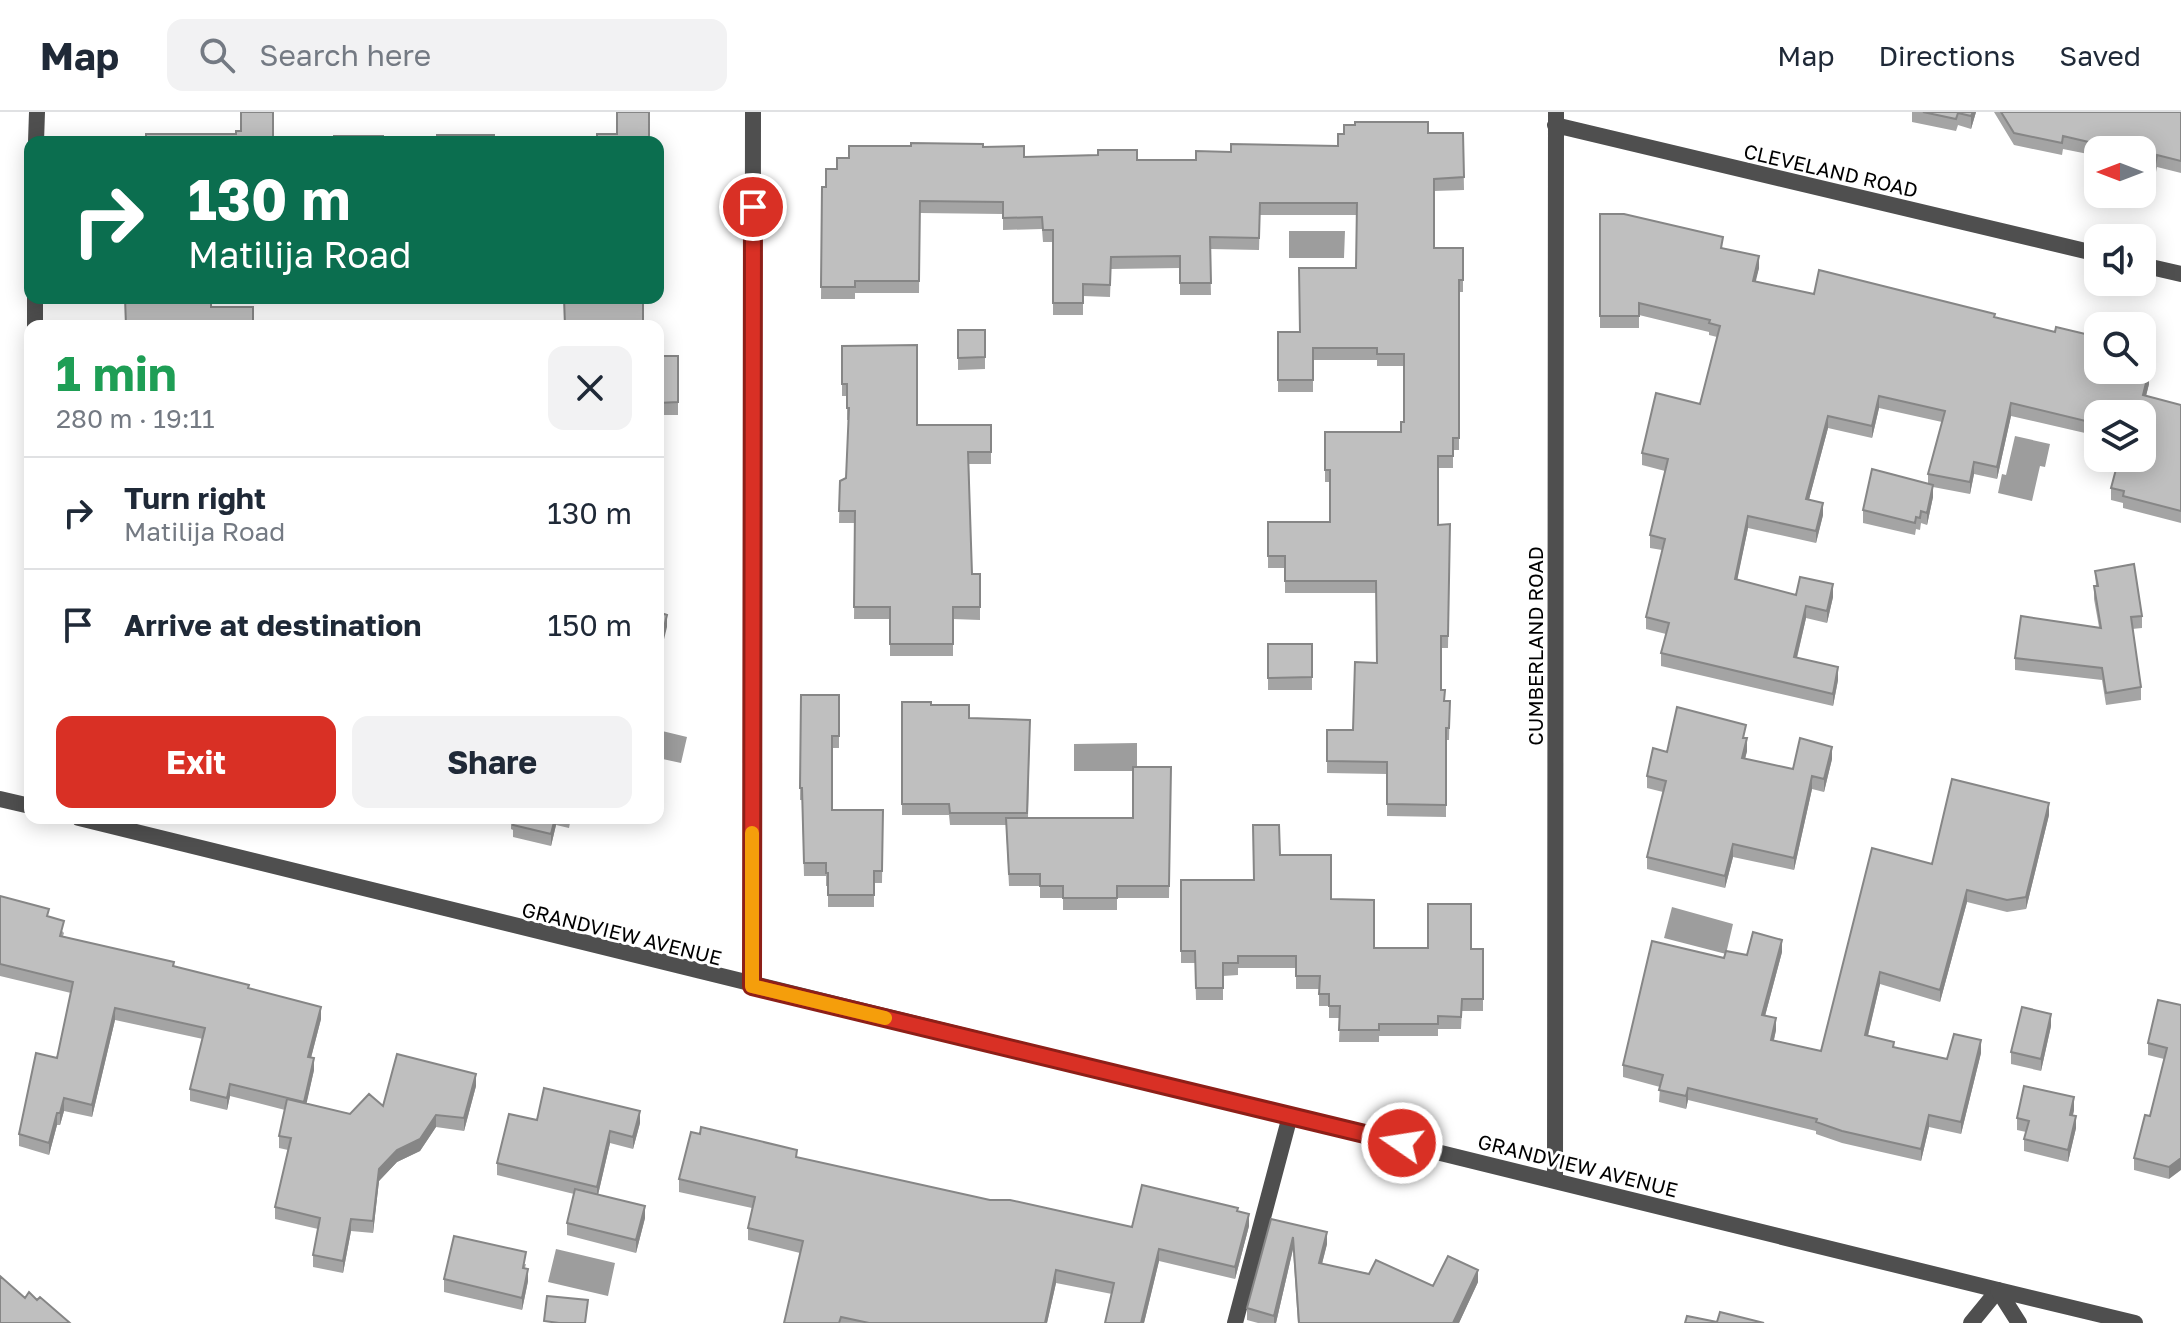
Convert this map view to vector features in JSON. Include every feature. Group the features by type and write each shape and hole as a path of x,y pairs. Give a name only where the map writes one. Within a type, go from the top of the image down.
{"street":[{"path":"36,136 37,112"},
{"path":"752,986 753,112"},
{"name":"CLEVELAND ROAD","path":"1556,119 2084,251"},
{"name":"CUMBERLAND ROAD","path":"1555,1180 1556,119"},
{"path":"2156,268 2181,274"},
{"path":"0,799 24,805"},
{"name":"GRANDVIEW AVENUE","path":"103,824 752,986 2135,1323"},
{"path":"1235,1323 1290,1116"},
{"path":"1971,1323 1998,1290 2019,1323"}],"shaded area":[{"path":"1289,231 1345,231 1344,258 1289,258"},
{"path":"2015,436 2050,444 2045,467 2040,466 2032,501 1998,493 2002,474 2006,475"},
{"path":"664,731 687,737 681,763 664,759"},
{"path":"1137,743 1137,771 1074,771 1074,744"},
{"path":"1672,907 1733,924 1726,954 1664,938"},
{"path":"556,1249 615,1263 608,1296 548,1282"}],"building":[{"path":"241,112 273,112 273,136 146,136 236,134 236,131 241,131"},
{"path":"617,112 649,112 649,136 597,136 617,134"},
{"path":"1923,112 1973,112 1971,116 1958,113 1956,119"},
{"path":"2001,112 2181,112 2181,161 2157,155 2156,160 2156,136 2084,136 2084,141 2063,136 2062,143 2014,133"},
{"path":"1355,122 1428,122 1428,133 1463,133 1464,177 1434,179 1434,248 1463,248 1463,280 1459,280 1459,438 1453,438 1453,456 1438,456 1438,525 1450,524 1448,636 1441,636 1441,690 1445,690 1444,701 1450,701 1449,728 1446,728 1446,805 1387,804 1387,762 1327,761 1327,730 1353,730 1355,662 1377,663 1376,581 1285,581 1285,556 1268,556 1268,522 1330,522 1330,470 1325,470 1325,432 1401,432 1401,422 1404,422 1404,354 1377,354 1377,348 1313,348 1313,380 1278,380 1278,332 1300,332 1299,268 1356,268 1357,203 1260,203 1259,238 1210,237 1211,283 1180,283 1180,256 1111,257 1110,285 1083,284 1083,303 1053,303 1053,230 1043,230 1042,217 1003,218 1003,202 920,201 919,281 855,281 855,287 821,287 822,187 826,187 826,169 837,169 837,158 849,158 849,146 911,146 911,143 1024,146 1024,157 1098,155 1098,150 1137,150 1137,160 1196,160 1196,151 1231,152 1231,144 1338,146 1338,134 1344,134 1344,125 1355,125"},
{"path":"437,135 494,135 494,136"},
{"path":"1600,214 1624,214 1723,237 1721,248 1759,256 1753,281 1814,294 1819,270 2055,332 2056,327 2084,334 2084,384 2146,384 2143,395 2181,405 2181,511 2123,496 2124,491 2111,488 2115,472 2156,472 2156,400 2084,400 2084,421 2011,403 1997,467 1974,462 1970,482 1928,474 1945,411 1879,396 1872,426 1828,416 1806,499 1823,503 1816,531 1748,516 1735,579 1796,595 1800,577 1833,584 1827,611 1806,606 1794,657 1838,667 1833,694 1661,653 1669,623 1646,617 1665,539 1650,535 1668,459 1642,453 1656,393 1700,404 1720,326 1709,323 1710,320 1639,303 1639,316 1600,316"},
{"path":"125,304 253,307 253,320 126,320"},
{"path":"564,304 643,304 643,320 565,320"},
{"path":"958,330 985,330 985,357 958,358"},
{"path":"917,345 917,425 991,425 991,452 968,452 972,574 980,574 980,607 953,607 953,644 890,644 890,607 854,607 855,511 839,511 840,481 846,478 849,408 847,384 842,384 842,346"},
{"path":"664,356 678,356 678,402 664,403"},
{"path":"1872,469 1933,485 1927,513 1921,511 1915,523 1863,510"},
{"path":"2134,564 2142,616 2131,617 2141,687 2106,693 2102,668 2015,658 2021,616 2101,628 2094,586 2098,586 2095,571"},
{"path":"1268,644 1312,644 1312,677 1268,678"},
{"path":"801,695 839,695 839,736 832,736 832,810 883,810 882,871 874,871 874,895 828,895 826,863 804,863 800,788"},
{"path":"902,702 969,705 969,718 1030,720 1027,813 950,813 949,804 902,804"},
{"path":"1677,707 1746,725 1743,738 1747,738 1742,758 1793,769 1800,738 1832,747 1824,779 1812,776 1794,858 1733,844 1725,876 1647,857 1666,781 1647,776 1653,748 1667,752"},
{"path":"1133,767 1171,767 1169,886 1117,886 1117,898 1063,898 1063,886 1040,886 1040,874 1009,874 1006,818 1133,818"},
{"path":"1952,779 2049,803 2026,897 2007,900 1967,890 1940,990 1880,972 1865,1035 1894,1042 1893,1047 1947,1059 1954,1034 1981,1040 1961,1122 1929,1115 1921,1149 1842,1131 1816,1122 1817,1119 1688,1088 1686,1096 1659,1090 1663,1075 1623,1065 1652,941 1724,958 1726,951 1747,955 1753,932 1782,940 1762,1015 1776,1018 1771,1040 1821,1051 1872,848 1932,864"},
{"path":"513,824 554,824 551,834"},
{"path":"1253,825 1279,825 1280,855 1331,855 1331,899 1374,900 1374,948 1428,948 1428,904 1471,904 1471,949 1483,949 1483,999 1462,999 1461,1017 1438,1016 1438,1024 1379,1024 1379,1030 1339,1030 1340,1006 1329,1006 1329,994 1319,994 1320,976 1296,976 1296,956 1238,956 1238,963 1223,963 1223,988 1196,988 1195,951 1181,951 1181,880 1254,880"},
{"path":"0,896 49,909 47,916 64,921 60,936 174,962 173,966 321,1007 308,1057 314,1058 304,1102 230,1084 227,1098 190,1089 205,1028 115,1008 92,1105 64,1098 49,1143 19,1134 36,1053 57,1058 73,982 0,964"},
{"path":"2158,1000 2181,1005 2181,1158 2169,1167 2134,1158 2145,1115 2150,1116 2167,1048 2148,1043"},
{"path":"2022,1007 2051,1014 2041,1059 2011,1052"},
{"path":"397,1054 476,1074 464,1118 436,1115 420,1139 397,1150 379,1169 373,1221 351,1219 343,1261 313,1255 320,1218 275,1207 291,1138 279,1136 287,1099 350,1114 369,1094 383,1106"},
{"path":"2024,1086 2074,1097 2070,1115 2076,1116 2068,1150 2024,1139 2029,1121 2017,1118"},
{"path":"544,1088 640,1111 633,1137 610,1131 597,1187 497,1163 509,1114 537,1120"},
{"path":"701,1127 797,1150 796,1157 990,1200 1010,1200 1132,1227 1142,1185 1238,1208 1237,1211 1249,1214 1235,1267 1159,1249 1141,1323 1105,1323 1114,1283 1056,1270 1045,1323 869,1323 841,1317 839,1323 784,1323 803,1241 748,1228 755,1197 679,1179 691,1132 700,1134"},
{"path":"575,1189 645,1206 636,1240 567,1223"},
{"path":"1271,1219 1327,1232 1319,1263 1369,1274 1376,1260 1433,1286 1448,1256 1478,1270 1453,1323 1299,1323 1293,1237 1274,1316 1247,1308"},
{"path":"454,1236 526,1252 523,1268 528,1269 522,1298 444,1279"},
{"path":"0,1276 25,1298 29,1292 37,1300 40,1297 70,1323 0,1323"},
{"path":"547,1296 588,1300 585,1323 544,1321"},
{"path":"1720,1312 1764,1323 1685,1323 1687,1316 1717,1322"}],"slow traffic":[{"path":"752,833 752,986 885,1018"}],"route":[{"path":"753,207 752,986 1402,1143"}]}
